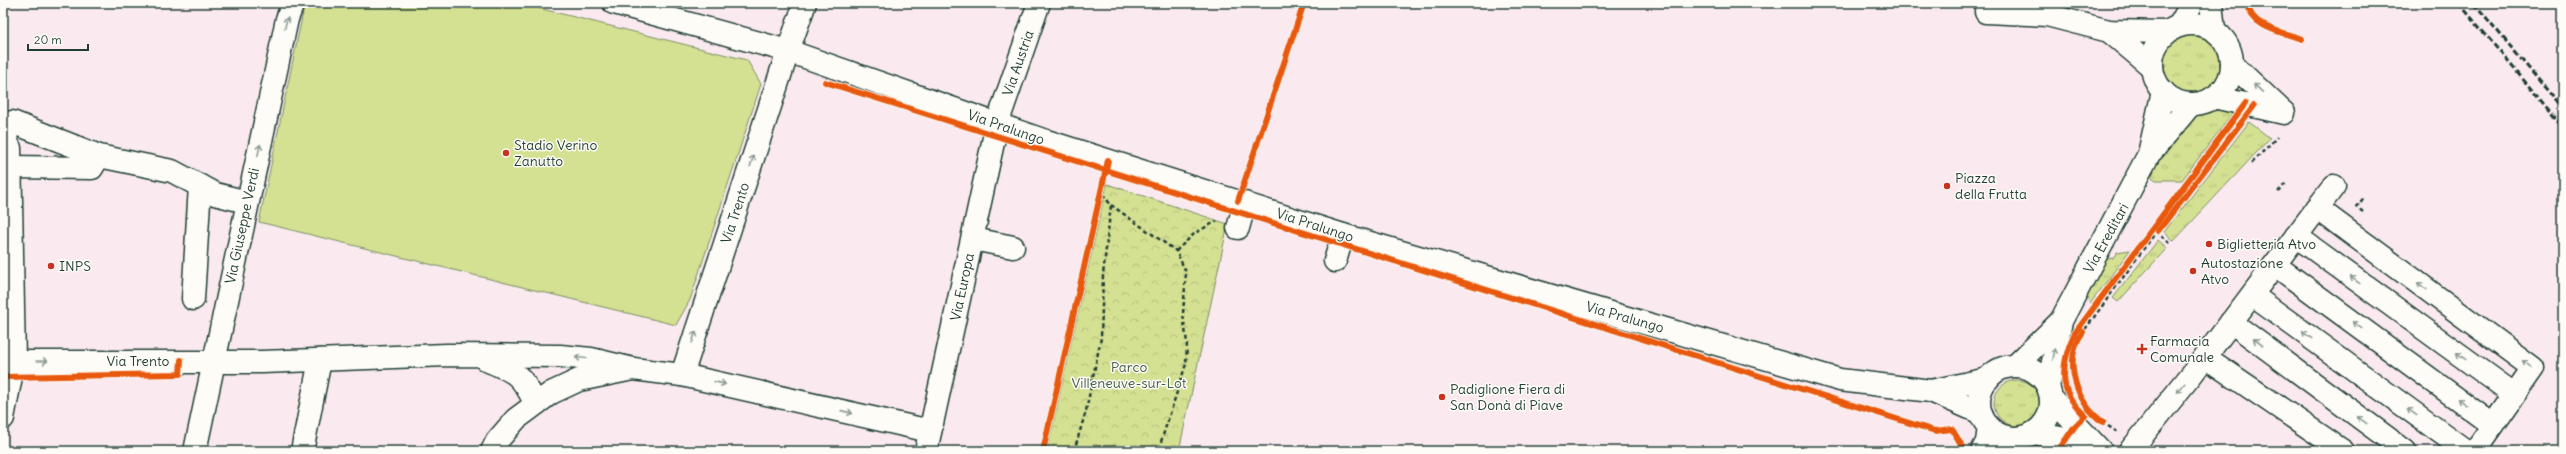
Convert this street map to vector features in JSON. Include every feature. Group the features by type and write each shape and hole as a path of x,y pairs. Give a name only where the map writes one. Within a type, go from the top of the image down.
{"street":[{"name":"Via Giuseppe Verdi","path":"195,451 287,19 293,3"},
{"name":"Via Pralungo","path":"614,3 788,51 997,124 1343,235 1840,380 1931,391 1988,379 2002,368 2015,366 2033,370 2050,393 2101,451"},
{"name":"Via Trento","path":"682,374 805,3"},
{"name":"Via Austria","path":"997,124 1039,3"},
{"path":"1986,12 2047,15 2109,31 2173,29 2195,24 2214,30 2228,46 2232,64 2226,84 2214,97 2203,102 2191,104 2174,99 2163,91 2156,80 2152,67 2156,45 2173,29 2192,3"},
{"path":"2211,3 2214,30"},
{"path":"2109,31 2152,67"},
{"path":"2214,97 2284,113 2232,64"},
{"name":"Via Ereditari","path":"2050,393 2068,327 2149,154 2163,91"},
{"name":"Via Ereditari","path":"2149,154 2191,104"},
{"path":"3,418 9,361 10,148 5,138 12,122 99,156 172,171 215,194 247,202"},
{"name":"Via Europa","path":"928,441 997,124"},
{"path":"10,166 92,168 99,156"},
{"path":"193,299 200,186"},
{"path":"2130,451 2205,357 2334,186"},
{"path":"1238,228 1242,202"},
{"path":"2317,208 2533,368 2475,451"},
{"path":"1335,261 1343,235"},
{"path":"2296,236 2515,395"},
{"path":"973,239 1013,247"},
{"path":"2275,265 2494,425"},
{"path":"2252,295 2466,451"},
{"path":"2231,322 2405,451"},
{"name":"Via Ereditari","path":"2015,366 2034,345 2068,327"},
{"name":"Via Trento","path":"474,356 513,370 526,383 535,403 579,380 633,369"},
{"name":"Via Trento","path":"9,361 320,360 474,356 560,356 590,359 633,369 682,374 928,441"},
{"path":"2205,357 2343,451"},
{"path":"302,451 320,360"},
{"path":"1982,451 1987,442 1980,393 1988,379"},
{"name":"Via Pralungo","path":"1931,391 1985,420 2000,434 2012,438 2033,434 2066,439 2101,451"},
{"path":"2033,434 2047,418 2051,407 2050,393"},
{"path":"492,451 506,430 535,403"}],"path":[{"path":"2078,341 2156,232 2254,106"},
{"path":"2252,163 2277,138"},
{"path":"2068,327 2208,154"},
{"path":"1099,200 1108,160"},
{"path":"2278,192 2286,183"},
{"path":"1101,192 1111,205 1176,251 1186,272 1183,314 1187,343 1186,364 1158,451"},
{"path":"2363,212 2357,207 2364,197"},
{"path":"1176,251 1195,233 1212,226 1242,202"},
{"path":"1074,451 1086,411 1101,338 1103,275 1111,205"},
{"path":"2156,232 2171,244"},
{"path":"2074,368 2075,388 2082,400"}],"green space":[{"name":"Stadio Verino Zanutto","path":"305,3 518,3 747,60 761,84 690,300 676,325 259,222"},
{"path":"2193,35 2210,40 2218,48 2223,65 2218,82 2210,90 2193,95 2176,90 2168,82 2163,65 2168,48 2176,40"},
{"path":"2218,110 2233,113 2182,180 2156,180 2150,176 2167,144 2189,117"},
{"path":"2249,122 2270,138 2174,241 2164,232"},
{"name":"Parco Villeneuve-sur-Lot","path":"1107,184 1228,224 1179,451 1047,451"},
{"path":"2158,240 2167,248 2118,302 2113,298"},
{"path":"2130,250 2090,304 2087,294 2102,260 2113,258 2117,252"},
{"path":"2022,380 2026,381 2036,390 2039,394 2039,412 2030,422 2022,426 2012,426 2004,422 1995,412 1994,398 1998,390 2008,381"}],"railway":[{"path":"2459,3 2563,127"},
{"path":"2474,3 2563,109"}],"cycle path":[{"path":"1238,201 1304,3"},
{"path":"2247,3 2254,18 2261,24 2268,28 2302,39"},
{"path":"825,82 1935,431 1952,429 1965,451"},
{"path":"2058,451 2075,426 2085,416 2070,398 2064,377 2065,361 2069,346 2075,333 2245,104"},
{"path":"2158,231 2254,106"},
{"path":"1043,451 1108,160"},
{"path":"2083,332 2073,355 2075,381 2079,393 2086,404 2103,422"},
{"path":"3,377 180,374 181,360"}],"place":[{"name":"Stadio Verino Zanutto","path":"506,153"},
{"name":"Piazza della Frutta","path":"1947,186"},
{"name":"Biglietteria Atvo","path":"2209,244"},
{"name":"INPS","path":"51,266"},
{"name":"Autostazione Atvo","path":"2193,271"},
{"name":"Farmacia Comunale","path":"2142,349"},
{"name":"Padiglione Fiera di San Donà di Piave","path":"1442,397"}]}
